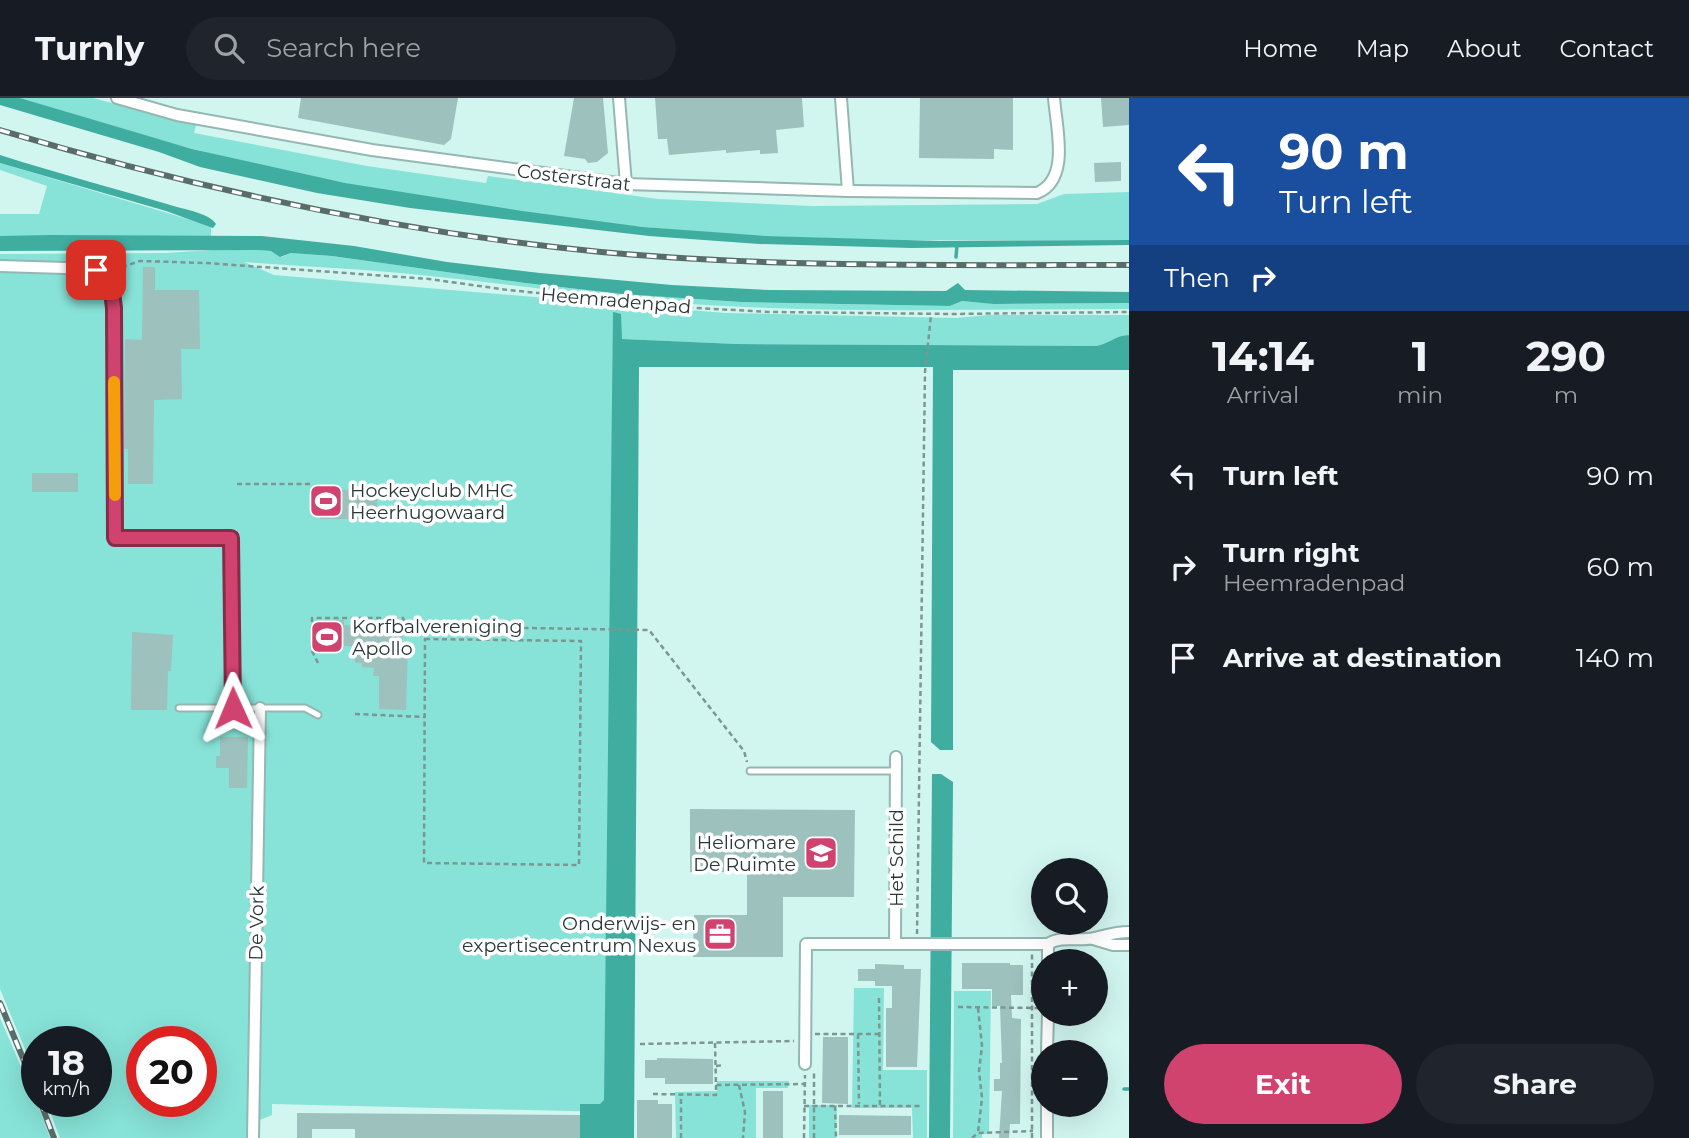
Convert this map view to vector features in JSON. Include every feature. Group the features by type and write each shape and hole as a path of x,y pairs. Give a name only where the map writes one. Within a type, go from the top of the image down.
{"street":[{"name":"Costerstraat","path":"117,98 177,115 372,150 626,184 848,191 1037,193 1053,182 1059,167 1054,98"},
{"path":"619,98 626,184"},
{"path":"841,98 848,191"},
{"path":"0,266 96,270 106,274"},
{"name":"De Vork","path":"253,1138 260,708"},
{"name":"Het Schild","path":"895,944 896,757"},
{"path":"805,1065 806,944 1048,944 1055,940 1093,939 1114,932 1129,932"},
{"path":"1093,939 1113,945 1129,945"},
{"path":"1048,944 1048,949"}],"lane":[{"path":"106,274 111,284 114,308 115,538 231,538 233,708"},
{"path":"179,708 305,708 318,715"},
{"path":"751,771 896,771"}],"path":[{"name":"Heemradenpad","path":"106,274 140,261 206,263 429,279 677,307 771,312 1129,313"},
{"path":"920,944 925,372 931,314"},
{"path":"237,484 312,484"},
{"path":"318,663 312,651 312,618 403,618 406,626 649,630 744,751 751,771"},
{"path":"425,639 581,641 579,864 424,863 425,717 425,639"},
{"path":"355,714 425,717"},
{"path":"879,998 880,1106"},
{"path":"958,1007 1031,1008"},
{"path":"978,1008 982,1046 979,1071 982,1098 978,1133"},
{"path":"836,1026 836,1034"},
{"path":"1032,1026 1032,1138"},
{"path":"858,1034 859,1106"},
{"path":"640,1044 879,1034"},
{"path":"653,1094 716,1095 715,1042"},
{"path":"716,1066 724,1065"},
{"path":"804,1138 805,1065"},
{"path":"739,1084 746,1123 743,1138"},
{"path":"716,1085 805,1084"},
{"path":"681,1095 681,1138"},
{"path":"804,1106 922,1105"},
{"path":"835,1106 836,1138"},
{"path":"972,1138 978,1133 1032,1131 1047,1134"}],"shaded area":[{"path":"0,98 20,98 192,149 345,183 643,227 767,236 939,241 1129,240 1129,245 912,248 759,244 649,236 410,208 317,193 200,167 159,152 0,105"},
{"path":"20,98 93,98 196,125 194,133 367,166 486,183 488,176 658,199 812,206 1037,204 1064,194 1129,192 1129,240 765,236 644,227 531,214 417,197 304,175 193,149"},
{"path":"0,155 198,213 216,224 213,228 166,211 0,163"},
{"path":"0,163 211,226 211,237 0,236 0,214 39,214 47,186 0,170"},
{"path":"0,236 262,236 354,246 447,262 672,285 769,290 946,291 958,283 965,290 1129,292 1129,303 993,304 962,301 950,306 741,302 622,294 332,256 291,253 280,257 271,251 258,250 0,251"},
{"path":"258,250 271,251 282,257 291,253 332,256 622,294 741,302 950,306 962,301 993,304 1129,303 1129,309 877,310 725,306 614,297 407,274 244,262 274,275 725,313 956,318 989,315 1129,315 1129,335 1095,346 737,344 621,339 621,314 610,1112 272,1104 272,1115 255,1122 254,1138 60,1138 52,1117 112,1117 112,1026 21,1026 21,1040 0,989 0,254"},
{"path":"613,312 621,314 622,339 737,344 1095,346 1129,335 1129,370 953,370 953,750 940,750 931,742 933,367 639,367 634,1138 580,1138 580,1104 600,1104 604,1100"},
{"path":"932,774 941,774 953,782 950,1138 929,1138"},
{"path":"854,988 884,988 883,1070 927,1070 927,1138 913,1138 912,1108 852,1108"},
{"path":"954,991 991,991 989,1134 982,1134 982,1138 953,1138"},
{"path":"0,1018 21,1067 21,1117 42,1117 50,1138 0,1138"},
{"path":"717,1081 789,1081 788,1088 756,1088 756,1138 676,1138 675,1092 717,1091"},
{"path":"809,1105 837,1105 836,1138 809,1138"}],"building":[{"path":"301,98 458,98 451,139 444,145 298,118"},
{"path":"574,98 603,98 608,153 597,162 588,163 585,159 564,156"},
{"path":"655,98 802,98 804,127 776,130 778,153 760,154 760,150 726,153 726,150 669,155 667,139 658,139"},
{"path":"920,98 1013,98 1013,150 994,149 994,159 919,158"},
{"path":"1101,98 1129,98 1129,125 1103,127"},
{"path":"1121,162 1121,181 1095,182 1094,163"},
{"path":"143,267 155,267 155,290 199,290 200,349 181,349 182,399 154,400 153,484 128,484 128,449 124,449 125,339 142,340"},
{"path":"32,473 78,473 78,492 32,492"},
{"path":"316,489 351,490 351,496 377,496 377,519 320,519 320,511 314,511"},
{"path":"321,620 344,620 344,625 402,629 403,645 408,645 406,710 379,709 379,676 373,676 374,668 355,663 355,646 317,646 317,625 321,626"},
{"path":"132,632 173,635 171,671 168,671 167,710 131,710"},
{"path":"220,737 248,737 247,788 229,788 229,768 216,768 216,756 220,756"},
{"path":"690,809 855,810 854,897 783,897 783,957 693,957 694,915 747,915 747,872 690,872"},
{"path":"962,963 1023,965 1023,995 1011,995 1012,1018 1021,1019 1020,1124 1010,1124 1009,1138 999,1138 1002,1091 994,1091 994,1079 1000,1079 1002,1063 1000,1006 992,1006 992,989 962,989"},
{"path":"875,964 904,965 904,969 921,969 917,1067 886,1067 886,1008 892,1008 892,986 875,986 875,981 858,981 858,969 875,969"},
{"path":"823,1037 848,1037 848,1104 822,1103"},
{"path":"713,1059 713,1084 665,1084 665,1078 645,1078 645,1060"},
{"path":"763,1091 783,1091 783,1138 763,1138"},
{"path":"637,1100 658,1100 658,1104 672,1104 672,1138 637,1138"},
{"path":"297,1113 580,1115 580,1138 355,1138 355,1129 312,1129 312,1138 297,1138"},
{"path":"839,1115 911,1116 911,1135 839,1135"}],"waterway":[{"path":"956,257 957,245"},
{"path":"1124,1089 1129,1089"}],"railway":[{"path":"0,130 148,171 298,206 448,233 524,243 601,252 733,261 1129,265"},
{"path":"0,1003 21,1054"},
{"path":"46,1117 54,1138"}],"slow traffic":[{"path":"114,382 115,495"}],"place":[{"name":"Hockeyclub MHC Heerhugowaard","path":"326,501"},
{"name":"Korfbalvereniging Apollo","path":"327,637"},
{"name":"Heliomare De Ruimte","path":"821,853"},
{"name":"Onderwijs- en expertisecentrum Nexus","path":"720,934"}],"route":[{"path":"96,270 106,274 111,284 114,308 115,538 231,538 233,708"}]}
